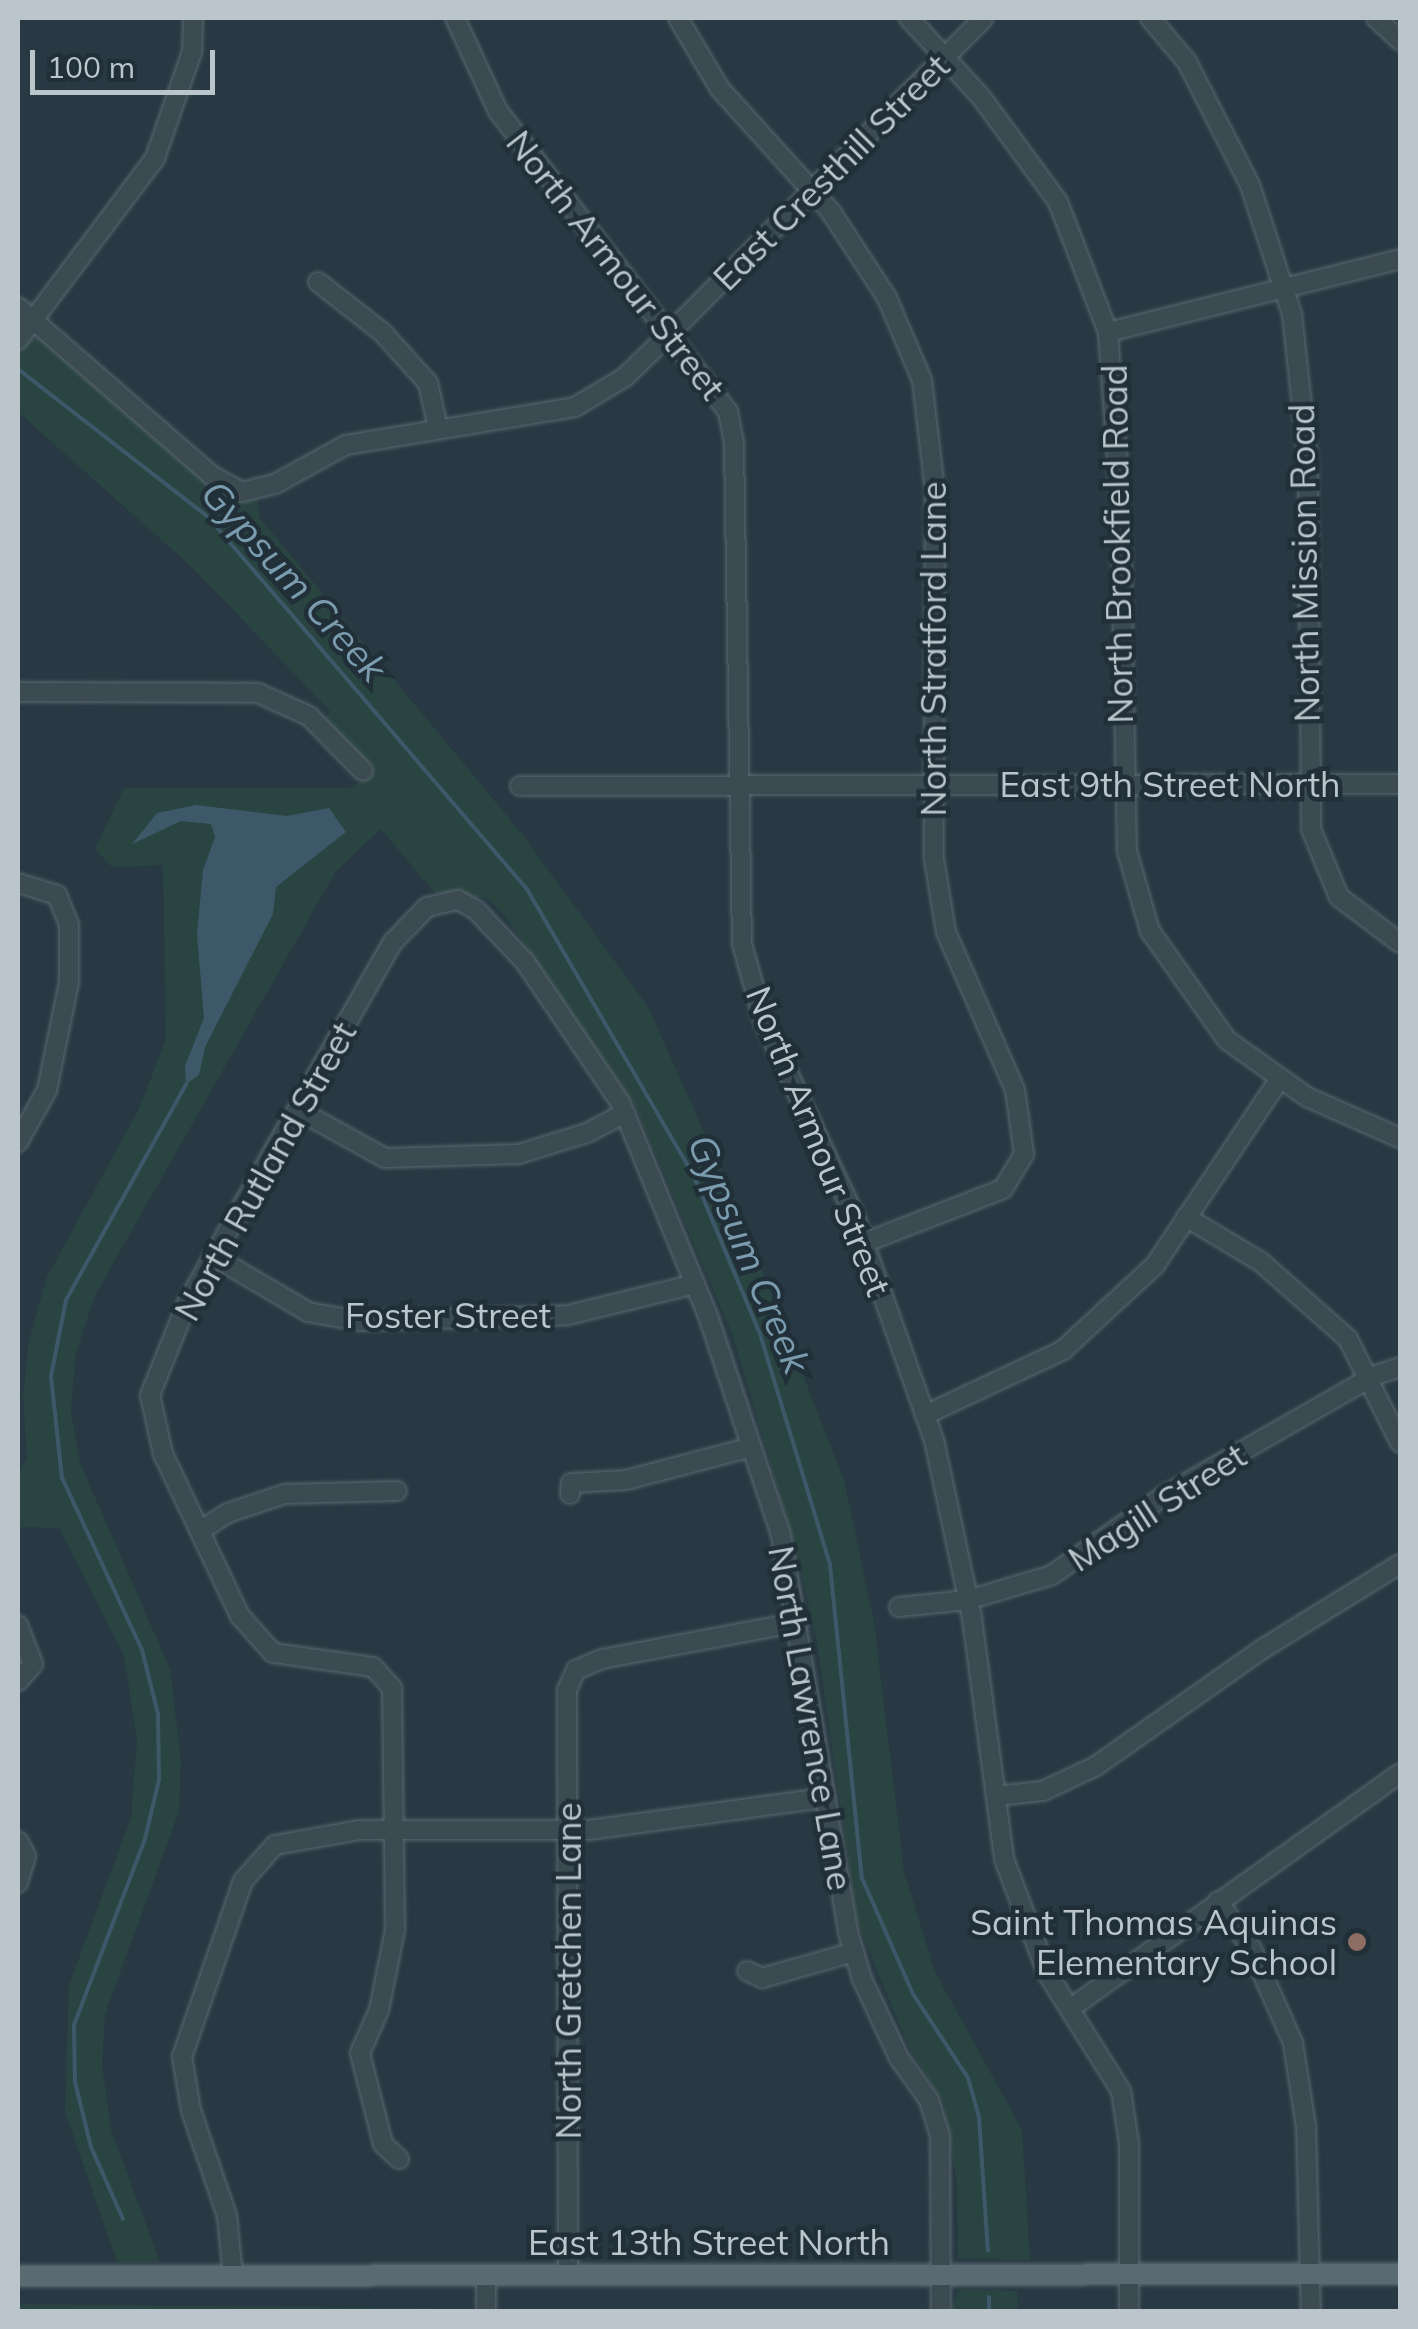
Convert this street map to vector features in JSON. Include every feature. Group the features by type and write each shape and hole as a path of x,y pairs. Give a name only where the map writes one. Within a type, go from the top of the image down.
{"main road":[{"name":"East 13th Street North","path":"18,2276 1400,2274"}],"street":[{"path":"18,340 155,158 192,52 193,18"},
{"name":"North Armour Street","path":"455,18 498,111 636,298 671,333 714,388 734,443 735,786 742,944 758,1000 864,1243 925,1415 968,1600 1004,1858 1047,1972 1120,2091 1129,2143 1129,2312"},
{"name":"North Stratford Lane","path":"678,18 720,89 812,192 887,298 922,380 935,491 934,859 946,932 1015,1090 1024,1154 1003,1190 864,1243"},
{"name":"North Brookfield Road","path":"909,18 946,58 1058,202 1108,332 1121,513 1126,851 1150,931 1227,1040 1280,1078 1375,1131 1400,1138"},
{"name":"East Cresthill Street","path":"32,320 211,475 242,492 276,484 346,446 438,428 525,420 575,407 625,377 984,18"},
{"name":"North Mission Road","path":"1150,18 1187,62 1250,185 1284,289 1308,462 1307,784 1311,829 1340,897 1400,943"},
{"path":"1376,18 1400,40"},
{"path":"1108,332 1400,259"},
{"path":"318,282 382,332 428,383 438,428"},
{"path":"18,307 32,320"},
{"path":"18,692 258,693 309,716 363,771"},
{"name":"East 9th Street North","path":"520,786 1400,784"},
{"path":"18,883 56,895 69,925 69,982 47,1090 18,1142"},
{"name":"North Rutland Street","path":"399,2159 383,2144 360,2053 379,2010 395,1930 392,1688 372,1666 273,1653 240,1616 163,1454 150,1395 188,1300 393,942 427,908 449,902"},
{"name":"North Lawrence Lane","path":"449,902 476,910 525,962 624,1112 695,1284 752,1446 782,1535 799,1622 823,1798 854,1952 899,2058 929,2100 940,2135 941,2312"},
{"path":"925,1415 1062,1350 1154,1265 1280,1078"},
{"path":"298,1110 385,1158 519,1154 586,1134 624,1112"},
{"path":"1186,1218 1262,1262 1348,1339 1400,1442"},
{"name":"Foster Street","path":"214,1256 308,1312 359,1321 568,1315 695,1284"},
{"name":"Magill Street","path":"899,1606 968,1600 1052,1575 1162,1497 1369,1378 1400,1367"},
{"path":"570,1494 571,1483 626,1480 752,1446"},
{"path":"200,1531 285,1494 397,1491"},
{"path":"996,1796 1044,1791 1096,1766 1264,1648 1400,1564"},
{"name":"North Gretchen Lane","path":"568,2274 568,1690 576,1670 799,1622"},
{"path":"18,1625 32,1652 24,1677"},
{"path":"1071,2008 1400,1773"},
{"path":"233,2276 227,2216 190,2110 182,2057 204,1982 243,1881 276,1844 311,1834 568,1830 823,1798"},
{"path":"18,1842 26,1856 18,1883"},
{"path":"1218,1901 1250,1948 1293,2043 1306,2127 1311,2312"},
{"path":"747,1971 762,1978 854,1952"},
{"path":"486,2275 486,2312"}],"green space":[{"path":"32,338 44,339 231,494 258,497 259,517 522,834 648,1007 734,1199 844,1480 874,1622 904,1872 935,1972 1022,2130 1030,2260 958,2258 957,2182 944,2103 911,2052 857,1922 817,1642 795,1547 733,1336 634,1104 505,916 487,898 435,893 381,829 336,871 94,1297 75,1357 71,1413 80,1463 170,1669 181,1761 179,1811 105,2014 102,2065 111,2130 160,2262 117,2262 65,2111 69,1985 131,1818 137,1740 124,1655 59,1528 18,1527 18,1471 27,1459 23,1396 29,1341 47,1277 138,1111 166,1040 163,865 112,867 95,849 124,788 349,788 375,773 326,719 330,711 193,568 18,412 18,351"},
{"path":"960,2289 1017,2291 1018,2311 950,2311"},
{"path":"18,2304 477,2309 18,2312"}],"water":[{"path":"196,805 287,816 329,808 346,832 276,887 273,914 205,1047 199,1075 186,1084 185,1066 204,1018 197,934 203,870 215,837 211,824 181,821 132,844 157,813"}],"waterway":[{"name":"Gypsum Creek","path":"18,369 208,517 528,891 693,1174 760,1334 830,1565 862,1878 913,1994 968,2078 979,2117 988,2251"},
{"path":"123,2219 91,2147 75,2082 74,2025 145,1839 159,1780 158,1714 142,1650 62,1478 51,1376 66,1300 186,1084"},
{"name":"Gypsum Creek","path":"989,2297 989,2312"}],"place":[{"name":"Saint Thomas Aquinas Elementary School","path":"1357,1942"}]}
